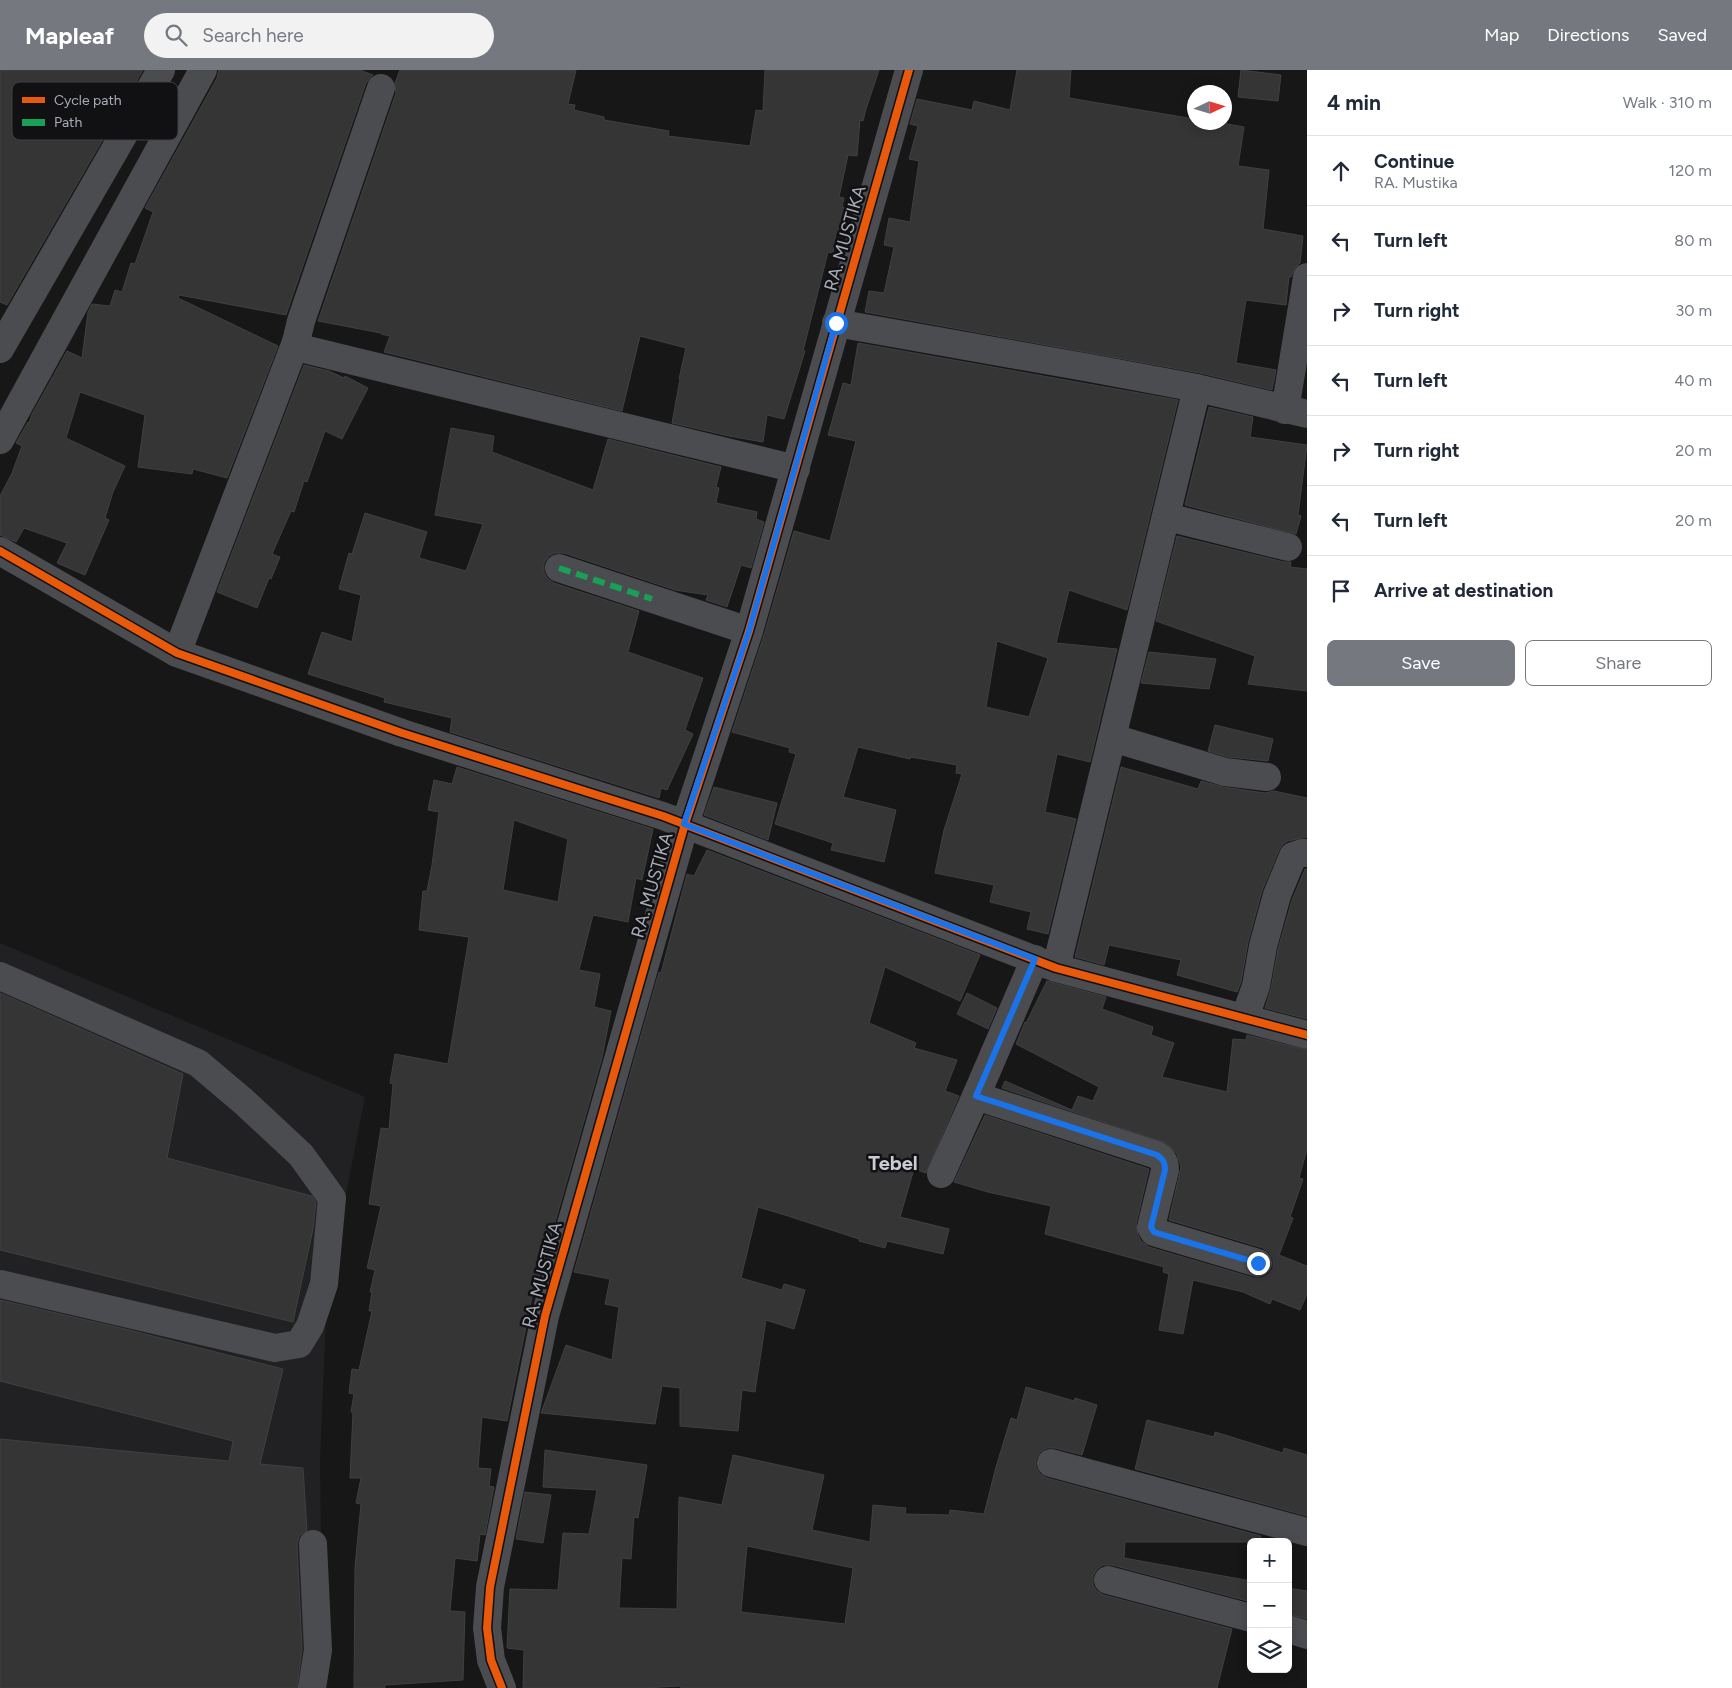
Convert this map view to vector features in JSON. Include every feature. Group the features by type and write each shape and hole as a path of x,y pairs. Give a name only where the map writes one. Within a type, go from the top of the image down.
{"street":[{"path":"154,82 161,70"},
{"path":"178,117 204,70"},
{"name":"RA. MUSTIKA","path":"502,1688 491,1660 487,1628 490,1587 545,1316 684,824 749,631 909,70"},
{"path":"177,653 296,342 301,320 380,88"},
{"path":"0,349 121,140"},
{"path":"0,440 165,140"},
{"path":"836,323 1197,388 1296,412 1307,276"},
{"path":"296,342 304,349 796,469"},
{"path":"940,1174 976,1096 1046,964 1113,738 1197,388"},
{"path":"1167,517 1288,547"},
{"path":"0,551 177,653 402,733 684,824 1046,964 1307,1034"},
{"path":"559,568 749,631"},
{"path":"1113,738 1225,772 1267,777"},
{"path":"1245,1017 1256,986 1263,946 1277,895 1293,856 1302,852 1307,853"},
{"path":"0,976 198,1063 243,1100 301,1155 332,1198 324,1284 310,1326 299,1344 275,1348 0,1284"},
{"path":"976,1096 1157,1155 1163,1159 1165,1170 1151,1227 1154,1232 1258,1263"},
{"path":"1051,1463 1307,1532"},
{"path":"312,1688 318,1650 313,1544"},
{"path":"1108,1580 1247,1617"},
{"path":"1292,1630 1307,1635"}],"shaded area":[{"path":"0,943 365,1097 327,1291 320,1459 325,1688 0,1688"}],"building":[{"path":"0,70 143,70 136,82 12,82 12,140 102,140 7,305 0,302"},
{"path":"219,70 360,70 373,75 366,83 286,315 179,295 178,298 278,346 227,478 193,469 192,474 138,467 145,415 80,392 66,438 125,466 113,492 105,518 109,520 85,575 57,563 67,543 24,528 16,542 0,535 0,496 12,473 22,446 16,443 29,423 32,414 67,351 82,358 88,312 92,304 110,306 115,290 122,292 131,263 135,264 153,212 145,208 217,78"},
{"path":"400,70 576,70 568,104 575,105 574,110 604,117 604,120 669,131 668,136 750,146 756,110 763,111 765,70 879,70 863,121 860,120 857,156 848,155 839,197 844,198 842,207 848,208 843,235 836,233 833,253 828,252 803,351 805,351 784,419 767,415 763,442 672,423 686,348 640,336 622,411 384,352 390,336 318,321 396,93 395,83"},
{"path":"1017,70 1071,70 1069,98 1187,118 1187,130 1232,130 1232,125 1244,127 1238,166 1269,170 1263,229 1303,236 1300,263 1295,268 1291,277 1289,277 1286,305 1246,300 1236,363 1276,370 1272,390 1200,373 865,312 869,291 884,293 894,247 884,245 889,218 910,222 919,161 909,159 918,126 910,124 917,99 972,110 974,101 1010,110"},
{"path":"1241,70 1281,75 1278,101 1238,97"},
{"path":"858,343 1178,400 1127,610 1069,590 1056,643 1117,649 1090,762 1057,754 1045,812 1076,819 1048,934 1027,929 1031,912 990,902 994,885 935,873 944,830 962,774 956,773 957,765 911,757 910,759 858,747 843,797 896,810 884,862 831,850 833,843 775,824 796,754 789,752 790,748 732,732 764,635 794,531 830,541 856,441 828,435 843,383 851,385","holes":["997,641 1048,658 1029,717 986,707"]},
{"path":"304,365 329,371 344,378 345,376 368,388 342,439 325,431 307,482 304,481 294,512 291,511 272,554 280,557 257,608 217,592"},
{"path":"1209,407 1253,417 1250,437 1307,445 1298,515 1301,516 1296,534 1185,505"},
{"path":"451,428 494,436 492,452 593,490 608,439 721,467 716,487 719,488 716,503 757,512 756,519 764,522 751,568 741,565 727,607 706,600 708,595 675,590 564,553 555,553 549,556 544,563 544,572 547,578 554,583 639,611 628,652 703,678 685,730 693,734 667,790 661,788 659,798 450,732 452,718 384,702 385,698 308,674 322,632 352,642 361,595 339,589 349,553 352,554 365,513 427,532 419,558 466,571 483,524 435,515"},
{"path":"1177,536 1284,562 1291,562 1290,567 1307,569 1307,691 1248,684 1255,656 1156,621"},
{"path":"1149,652 1216,659 1209,689 1141,683"},
{"path":"1215,725 1273,739 1268,761 1228,757 1208,751"},
{"path":"457,767 653,829 642,880 636,878 628,922 593,915 579,970 600,974 594,1007 611,1011 602,1058 538,1282 535,1282 507,1421 482,1417 478,1468 491,1469 489,1486 494,1487 485,1535 480,1534 477,1561 455,1558 450,1611 465,1612 463,1680 385,1685 385,1688 354,1688 355,1567 361,1504 356,1503 361,1478 350,1478 353,1412 351,1412 354,1394 349,1393 352,1369 359,1370 372,1311 369,1311 372,1292 370,1292 375,1270 367,1268 381,1206 369,1204 381,1128 389,1129 393,1084 390,1083 395,1054 448,1064 469,937 419,930 423,891 427,891 439,812 428,810 434,780 452,784","holes":["514,820 568,839 558,902 503,890"]},
{"path":"1121,767 1198,789 1201,781 1223,787 1265,793 1274,791 1307,798 1307,837 1288,841 1279,850 1262,891 1237,992 1177,975 1181,960 1109,945 1104,965 1075,957"},
{"path":"714,787 777,803 768,840 704,815"},
{"path":"707,850 980,955 960,1001 885,967 869,1023 916,1043 914,1048 957,1060 945,1091 959,1096 926,1173 914,1169 900,1217 949,1229 943,1254 887,1241 885,1248 758,1207 741,1278 782,1290 784,1284 805,1290 794,1329 766,1320 755,1392 742,1390 738,1431 680,1426 680,1388 662,1386 655,1424 541,1413 566,1345 612,1360 619,1307 605,1304 610,1279 574,1272 659,972 661,973 687,874 694,876"},
{"path":"1305,869 1307,869 1307,1019 1265,1008 1271,989 1278,949 1292,900"},
{"path":"1047,981 1106,997 1102,1009 1153,1027 1151,1035 1174,1043 1162,1077 1227,1092 1233,1039 1246,1040 1247,1035 1307,1050 1307,1149 1299,1178 1303,1179 1290,1217 1293,1218 1279,1255 1307,1266 1307,1294 1300,1310 1272,1299 1270,1304 1243,1292 1193,1280 1183,1334 1159,1330 1169,1274 1163,1272 1164,1267 1045,1234 1051,1206 988,1192 954,1182 985,1115 1149,1169 1136,1224 1141,1241 1149,1247 1254,1278 1262,1278 1269,1274 1273,1268 1273,1259 1269,1252 1263,1248 1169,1220 1181,1167 1177,1154 1166,1143 1002,1088 1005,1081 1072,1110 1078,1096 1093,1101 1099,1087 1016,1044 1025,1022"},
{"path":"0,993 183,1074 167,1158 312,1196 316,1202 313,1229 293,1322 0,1250"},
{"path":"967,993 997,1008 988,1029 957,1014"},
{"path":"0,1300 283,1369 260,1464 303,1468 307,1530 299,1536 297,1545 302,1649 297,1688 0,1688 0,1439 229,1461 233,1441 0,1381"},
{"path":"1026,1387 1074,1401 1075,1398 1097,1405 1082,1455 1055,1448 1047,1448 1040,1452 1036,1459 1036,1467 1040,1474 1047,1478 1261,1536 1261,1538 1247,1538 1247,1542 1125,1542 1124,1558 1247,1580 1247,1601 1112,1565 1103,1565 1097,1569 1093,1576 1093,1585 1097,1591 1104,1595 1232,1629 1217,1688 681,1688 681,1686 642,1688 523,1688 524,1650 507,1648 510,1589 558,1590 563,1533 589,1534 597,1490 543,1487 545,1450 647,1465 638,1518 634,1517 631,1559 622,1558 619,1608 677,1609 679,1497 722,1505 733,1455 824,1475 812,1530 870,1542 873,1505 906,1508 905,1514 949,1515 950,1510 984,1514 1011,1418 1017,1420","holes":["747,1546 853,1568 845,1624 741,1612"]},
{"path":"1147,1420 1214,1437 1215,1432 1283,1453 1284,1448 1307,1455 1307,1516 1135,1469"},
{"path":"525,1492 551,1495 543,1543 516,1539"},
{"path":"1292,1589 1307,1591 1307,1619 1292,1615"}],"marked path":[{"path":"559,568 652,599"}],"cycle path":[{"path":"502,1688 491,1660 487,1628 490,1587 545,1316 685,824 749,631 909,70"},
{"path":"0,551 177,653 402,733 663,816 1056,968 1307,1035"}],"district":[{"name":"Tebel","path":"893,1163"}],"route":[{"path":"836,323 749,631 684,824 1035,959 976,1096 1146,1153 1157,1155 1163,1159 1165,1170 1151,1227 1152,1230 1157,1234 1258,1263"}]}
